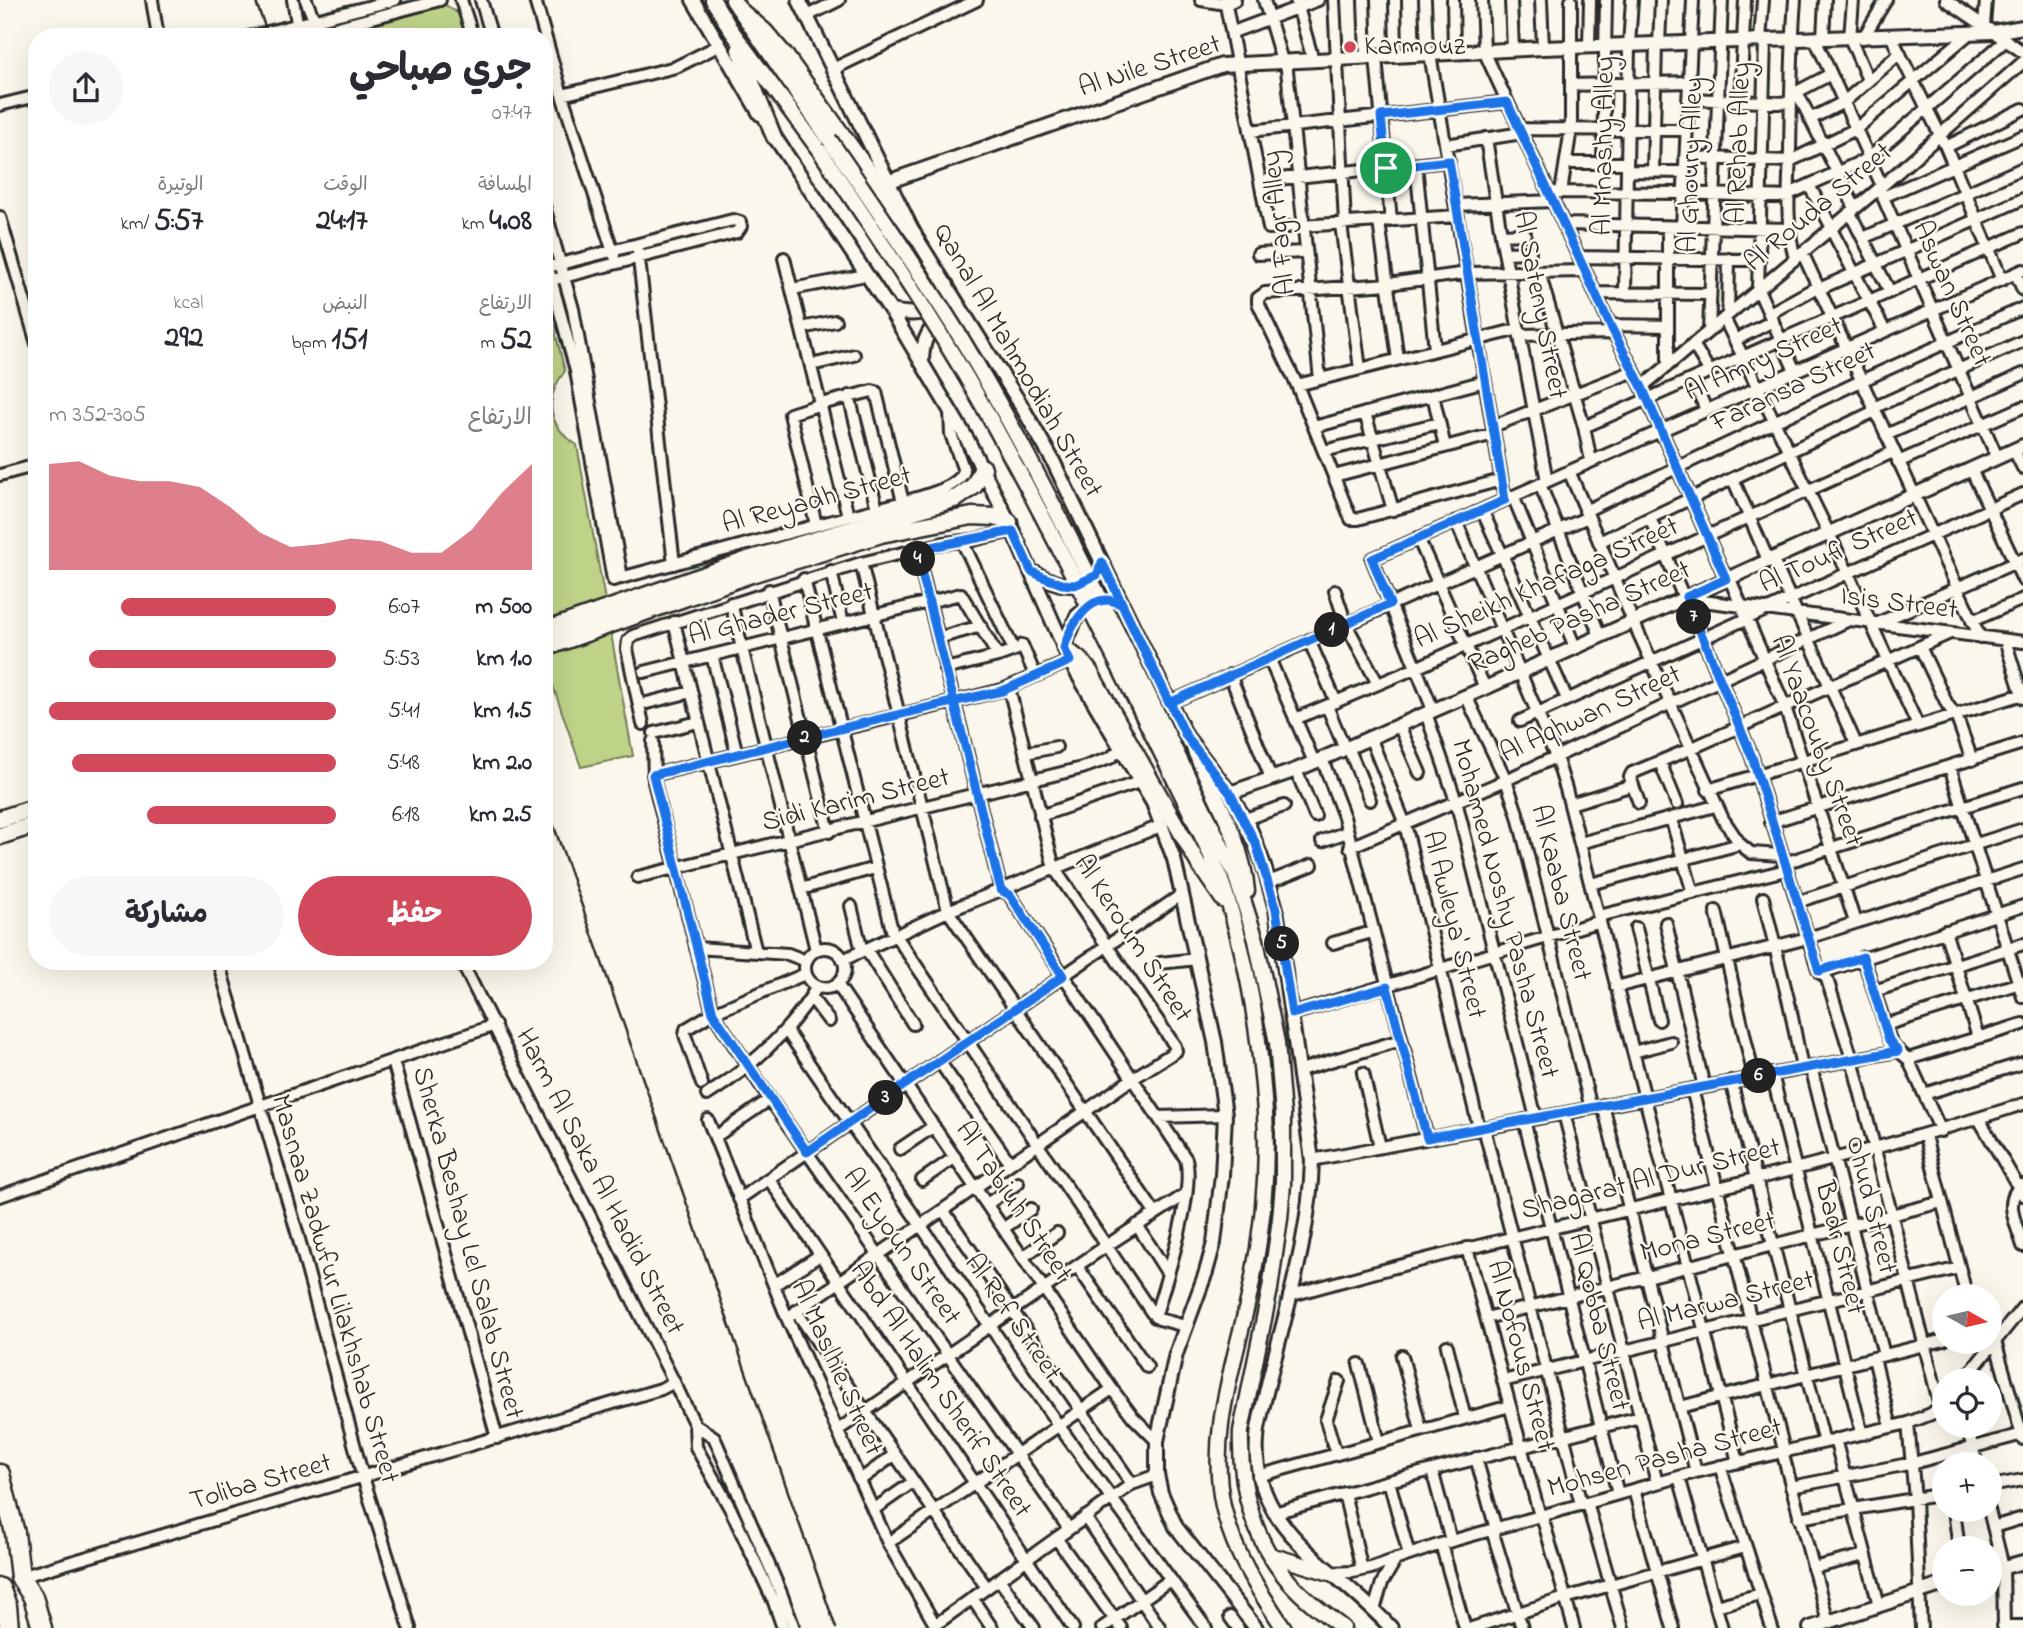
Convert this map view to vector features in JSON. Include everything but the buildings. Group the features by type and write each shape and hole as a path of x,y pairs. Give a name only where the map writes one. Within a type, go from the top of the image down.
{"highway":[{"path":"1,1481 15,1533 20,1577 33,1597 42,1628"},
{"path":"0,1588 7,1606 8,1628"},
{"path":"0,1617 8,1628"}],"main road":[{"path":"713,0 731,30 820,151 982,404 1226,854 1247,906 1272,1009 1283,1114 1283,1184 1276,1254 1244,1410 1240,1453 1245,1495 1251,1516 1270,1555 1289,1581 1313,1605 1343,1628"},
{"path":"735,4 915,266 992,393 1066,528 1210,853 1229,906 1247,977 1259,1049 1265,1114 1265,1169 1253,1280 1220,1427 1219,1476 1223,1505 1234,1543 1251,1578 1284,1628"},
{"path":"735,4 787,57 915,234"},
{"path":"731,30 774,137"},
{"path":"553,645 794,559 963,495 978,481 983,468"},
{"path":"553,628 735,564 911,513 980,515 1011,527"},
{"path":"1067,654 1083,662 1090,671 1199,865 1229,906"},
{"path":"1195,751 1242,858 1247,906"},
{"path":"0,819 28,810"},
{"path":"0,836 28,827"},
{"path":"1270,1555 1330,1573"},
{"path":"1313,1605 1328,1628"}],"street":[{"path":"152,0 157,28"},
{"path":"293,0 298,28"},
{"path":"306,0 317,26"},
{"path":"314,28 395,0"},
{"path":"283,28 298,24 317,26 440,0"},
{"path":"461,0 470,28"},
{"path":"481,0 489,28"},
{"path":"535,0 543,28"},
{"path":"692,0 774,137 891,311 950,410 983,468 1067,654 1142,781 1163,825 1174,859 1220,1066 1225,1115 1214,1243 1168,1382 1157,1441 1157,1475 1164,1502 1176,1527 1256,1628"},
{"name":"Qanal Al Mahmodiah Street","path":"799,0 915,234 1052,459 1169,703 1195,751 1230,793 1245,819 1269,882 1281,937 1312,1160 1308,1207 1258,1429 1258,1476 1274,1513 1295,1538 1391,1628"},
{"path":"807,16 839,0"},
{"path":"833,69 962,3 977,0"},
{"path":"1201,0 1229,1 1259,181 1268,226 1271,229 1421,219 1457,210 1554,195 1627,192 1789,196 1869,158 2006,40"},
{"name":"Al Fagr Alley","path":"1264,0 1284,61 1320,379"},
{"path":"1233,32 1297,4 1318,0"},
{"path":"1334,0 1343,224 1360,369"},
{"path":"1364,0 1386,168 1388,285 1398,359"},
{"path":"1395,0 1396,55"},
{"path":"1425,0 1428,54 1441,109 1502,480 1575,647"},
{"path":"1453,0 1454,52"},
{"path":"1482,0 1484,51"},
{"path":"1511,0 1513,49"},
{"path":"1541,0 1543,48"},
{"path":"1554,195 1566,163 1571,129 1571,0"},
{"path":"1589,47 1590,0"},
{"path":"1603,163 1606,0"},
{"name":"Al Mnashy Alley","path":"1625,294 1632,0"},
{"path":"1653,172 1655,83 1661,0"},
{"path":"1682,227 1693,0"},
{"name":"Al Ghoury Alley","path":"1709,331 1722,0"},
{"path":"1740,101 1745,0"},
{"name":"Al Rehab Alley","path":"1758,289 1763,0"},
{"path":"1795,0 1792,39 1790,229 1799,255 1818,288 1980,637"},
{"path":"1819,38 1825,0"},
{"path":"1860,0 1853,6 1857,38 1868,80"},
{"path":"1857,38 1886,0"},
{"path":"1946,0 2023,52"},
{"path":"1986,0 1989,29"},
{"path":"1297,4 1313,60"},
{"name":"Al Nile Street","path":"890,181 1214,67 1513,49 1970,33 2023,27"},
{"path":"1685,157 1790,162 1856,129 1970,33"},
{"path":"1891,36 1946,147 2002,280"},
{"name":"Aswan Street","path":"1819,38 1831,74 1997,457"},
{"path":"562,95 676,67 718,46"},
{"name":"Al Yaacouby Street","path":"1484,51 1554,195 1595,293 1648,399 1765,659 1785,707 1855,922"},
{"path":"1811,119 1844,102 1900,53"},
{"name":"Al Rouda Street","path":"1642,387 1831,228 1881,190 2023,62"},
{"path":"553,63 616,263"},
{"path":"1688,99 1763,102 1793,96 1831,74"},
{"path":"1571,85 1689,82"},
{"path":"1793,96 1811,119 1837,173 1863,238 1890,292"},
{"path":"0,105 28,98"},
{"path":"1250,131 1507,102"},
{"path":"1946,147 2023,109"},
{"path":"1446,145 1521,131 1686,130"},
{"path":"1881,190 1954,166 2023,136"},
{"name":"Al Sateny Street","path":"1486,138 1504,253 1535,409 1544,482 1559,530 1600,636"},
{"path":"1738,195 1740,159"},
{"path":"1259,181 1449,161"},
{"path":"1566,163 1603,163 1653,172 1684,172"},
{"path":"1416,164 1435,350"},
{"path":"1863,238 2023,168"},
{"path":"1809,185 1885,331"},
{"path":"1735,340 1818,288 2023,199"},
{"path":"0,217 28,313"},
{"path":"553,266 733,220 740,222 741,226 737,232 553,280"},
{"path":"1564,224 1790,229"},
{"path":"1668,227 1668,365"},
{"path":"1584,427 2023,233"},
{"path":"1501,235 1525,234"},
{"path":"553,237 573,309 617,579"},
{"path":"637,244 674,564"},
{"path":"1258,254 1306,252"},
{"path":"1504,253 1530,252"},
{"path":"1579,257 1759,260"},
{"path":"784,258 848,516"},
{"path":"1729,259 1726,316 1735,340 1874,623 1918,726"},
{"path":"1502,480 1358,520 1351,519 1297,385 1258,303 1261,294 1388,285 1467,273 1585,271"},
{"path":"1539,272 1575,394 1591,461"},
{"path":"2019,272 2023,290"},
{"name":"Al Amry Street","path":"1372,561 1418,538 2019,272"},
{"path":"792,289 866,275"},
{"path":"553,284 576,371 617,579"},
{"path":"891,311 912,314 932,310 942,303 947,285"},
{"path":"1758,289 1795,371"},
{"path":"1595,293 1710,294"},
{"name":"Faransa Street","path":"1169,703 1559,530 1861,380 2023,308"},
{"path":"922,363 923,344 933,326 948,315 965,315"},
{"path":"802,328 835,321"},
{"path":"1297,385 1478,339 1519,332 1557,334 1668,326"},
{"path":"1599,542 1874,409 2023,341"},
{"path":"1693,344 1710,372"},
{"path":"811,365 854,355"},
{"path":"1334,476 1445,447 1493,430 1535,409 1634,371"},
{"path":"1886,435 2023,374"},
{"path":"1693,379 1706,410"},
{"path":"1314,427 1485,381"},
{"path":"816,525 790,415 792,412 873,391 876,392 911,513"},
{"path":"1433,395 1445,447"},
{"path":"849,396 877,509"},
{"name":"Al Sheikh Khafaga Street","path":"1295,719 1416,668 1807,491 1983,425 2023,407"},
{"name":"Al Reyadh Street","path":"617,579 877,509 911,513 934,493 962,477 964,469 950,434 950,410"},
{"path":"1365,413 1393,510"},
{"path":"1324,451 1439,423"},
{"path":"2019,448 2023,468"},
{"name":"Ragheb Pasha Street","path":"1230,793 1296,770 1485,688 2019,448"},
{"path":"0,475 28,467"},
{"path":"1970,469 2019,561 2023,580"},
{"path":"1569,471 1715,806 1740,844 1751,853 1784,863"},
{"path":"1733,479 1856,744"},
{"name":"Al Toufi Street","path":"1520,721 2023,494"},
{"path":"1482,510 1567,699"},
{"path":"1650,518 1740,727 1808,938 1820,972 1827,979 1852,1059 1932,1370"},
{"path":"1456,522 1556,757 1591,884 1738,1462"},
{"path":"643,724 627,649 628,641 637,634 831,571 1011,527"},
{"path":"1418,538 1485,688"},
{"path":"962,541 1035,675"},
{"path":"916,550 1001,890 1010,895 1186,1159 1189,1172 1186,1194 1155,1317"},
{"name":"Mohamed Noshy Pasha Street","path":"1372,561 1416,668 1456,801 1494,953 1530,1119"},
{"path":"1874,623 2019,561"},
{"path":"1031,571 1055,582 1075,585 1097,575 1102,562"},
{"path":"860,563 948,911 1156,1213"},
{"path":"831,571 843,623"},
{"path":"804,579 875,868 890,924 896,936 1155,1317 1185,1326"},
{"path":"769,590 829,832"},
{"path":"1335,591 1346,624 1378,684"},
{"name":"Al Ghader Street","path":"643,672 962,594 981,626"},
{"name":"Isis Street","path":"1685,598 2023,642"},
{"path":"1972,621 2023,599"},
{"path":"653,775 1009,688 1067,654 1073,624 1083,611 1104,600 1122,605"},
{"path":"732,603 816,950"},
{"name":"Al Aqhwan Street","path":"1350,847 1506,780 1849,620"},
{"path":"674,622 756,952"},
{"path":"938,638 981,626 998,656"},
{"path":"1639,803 1631,774 1948,634"},
{"path":"1309,640 1346,748 1370,800"},
{"path":"1708,790 2023,696 2005,640"},
{"path":"1920,646 1947,704 1955,715 1972,760"},
{"path":"945,669 998,656 1019,647"},
{"path":"712,655 737,754"},
{"path":"1269,658 1295,719 1318,760 1348,832 1427,1138"},
{"path":"1230,675 1271,778"},
{"name":"Al Keroum Street","path":"1009,688 1054,867 1175,1046 1176,1051 1132,1079"},
{"path":"647,703 691,692"},
{"name":"Al Kaaba Street","path":"1466,696 1506,780 1523,835 1591,1108"},
{"name":"Al Eyoun Street","path":"698,722 654,737 653,775 713,1013 1069,1529"},
{"path":"1399,725 1420,773"},
{"name":"Al Awleya' Street","path":"1370,737 1405,824 1563,1436 1623,1628"},
{"path":"1771,822 2023,743"},
{"path":"1025,753 1056,747"},
{"name":"Sidi Karim Street","path":"638,877 789,842 1096,764 1110,758 1121,748"},
{"path":"1660,762 1677,804"},
{"path":"1950,766 2021,983 2023,997"},
{"path":"1296,770 1315,816"},
{"path":"1040,816 1142,781"},
{"path":"1570,804 1633,785"},
{"path":"1292,1014 1549,937 1599,918 1693,893 2023,788"},
{"path":"1245,819 1284,806"},
{"path":"1580,843 1715,806"},
{"path":"1671,818 1693,893"},
{"path":"843,960 948,911 1163,825"},
{"path":"1797,902 2023,829"},
{"path":"1322,841 1348,832"},
{"path":"1591,884 1740,844"},
{"path":"1269,882 1312,865"},
{"path":"801,889 875,868"},
{"path":"1616,987 1808,938 2023,869"},
{"path":"739,1199 1181,895"},
{"name":"Ohud Street","path":"1763,898 1868,1291 1891,1427"},
{"path":"851,906 864,950 913,1024"},
{"path":"1820,972 2023,906"},
{"path":"1716,911 1754,1077"},
{"path":"1667,923 1717,1187 1791,1487 1828,1622"},
{"path":"1636,928 1659,1020"},
{"path":"1945,931 1978,1037"},
{"path":"1333,943 1373,932"},
{"path":"1874,991 2023,944"},
{"path":"696,948 788,954 806,961"},
{"path":"707,1095 748,1067 786,1030 814,992 837,984 845,970 843,960 831,949 816,950 806,961 805,974 814,992 829,1021"},
{"path":"1863,957 1891,1044 1908,1059 1941,1131"},
{"path":"1160,963 1197,959"},
{"name":"Masnaa Zadwfur Lilakhshab Street","path":"221,970 363,1477 410,1628"},
{"name":"Harm Al Saka Al Hadid Street","path":"466,970 695,1425 696,1447 731,1510 774,1602 783,1628"},
{"path":"702,1084 685,1035 686,1029 713,1013 805,974"},
{"path":"1885,1025 2021,983"},
{"name":"Al Tabiuh Street","path":"837,984 1112,1389 1133,1417 1157,1441"},
{"path":"1908,1059 2023,1024"},
{"path":"0,1196 495,1025"},
{"name":"Al Ref Street","path":"786,1030 1059,1426 1206,1628"},
{"path":"1300,1070 1401,1040"},
{"path":"1633,1052 1671,1042"},
{"path":"1312,1160 1898,1051"},
{"name":"Sherka Beshay Lel Salab Street","path":"393,1060 497,1438"},
{"path":"939,1061 1010,1163"},
{"path":"1924,1094 2023,1063"},
{"path":"1363,1073 1380,1147"},
{"name":"Badr Street","path":"1772,1074 1862,1433"},
{"path":"987,1588 865,1412 792,1315 1132,1079"},
{"path":"1731,1082 1806,1375 1845,1476 1879,1605"},
{"path":"715,1138 770,1099"},
{"path":"1603,1105 1696,1472"},
{"name":"Shagarat Al Dur Street","path":"1289,1296 1467,1248 1925,1136 2022,1106"},
{"path":"1564,1113 1657,1483"},
{"path":"1159,1117 1225,1115"},
{"name":"Al Qobba Street","path":"1530,1119 1551,1228 1618,1494"},
{"path":"1979,1119 2021,1189 2012,1195 2011,1200 2023,1246"},
{"name":"Al Maslhie Street","path":"708,1120 774,1285 792,1315 888,1544 936,1626"},
{"path":"900,1149 934,1126"},
{"path":"1925,1136 1963,1284"},
{"path":"922,1180 955,1157"},
{"name":"Abd Al Halim Sherif Street","path":"769,1179 1073,1628"},
{"path":"987,1204 1018,1183"},
{"path":"838,1430 1186,1194"},
{"name":"Mona Street","path":"1486,1318 1942,1202"},
{"path":"1004,1228 1031,1209"},
{"path":"943,1210 1132,1485"},
{"path":"1137,1225 1168,1274"},
{"path":"1023,1257 1057,1233"},
{"name":"Al Nofous Street","path":"1467,1248 1574,1628"},
{"path":"774,1285 820,1255"},
{"path":"1077,1266 1147,1367"},
{"name":"Al Marwa Street","path":"1503,1381 1959,1268"},
{"path":"2002,1332 2023,1307"},
{"path":"1680,1407 1932,1343"},
{"path":"1447,1346 1465,1418"},
{"path":"1974,1368 1985,1354"},
{"path":"1791,1487 1913,1463 2023,1436 1999,1354"},
{"path":"1402,1356 1421,1430"},
{"path":"1359,1364 1379,1442"},
{"path":"1336,1454 1326,1420 1339,1381"},
{"name":"Toliba Street","path":"20,1577 497,1438 661,1389 674,1382"},
{"path":"888,1544 1112,1389"},
{"path":"1258,1476 1510,1406"},
{"name":"Mohsen Pasha Street","path":"1330,1573 1362,1570 1446,1543 1696,1472 1920,1420 1932,1412"},
{"path":"1274,1513 1640,1417"},
{"path":"1908,1423 1913,1463 1921,1628"},
{"name":"Harm Al Saka Al Hadid Street","path":"695,1425 714,1437 794,1628"},
{"path":"1970,1438 1974,1452"},
{"path":"860,1480 894,1455"},
{"path":"1476,1458 1522,1628"},
{"path":"1720,1466 1772,1628"},
{"path":"1432,1470 1446,1543 1472,1628 1565,1598 1745,1547"},
{"path":"936,1626 1111,1499 1132,1485 1157,1475"},
{"path":"1679,1477 1722,1628"},
{"path":"2002,1484 2023,1480"},
{"path":"1389,1481 1409,1555"},
{"path":"873,1510 913,1482"},
{"path":"1634,1490 1673,1628"},
{"path":"1344,1493 1362,1570"},
{"path":"1799,1518 1932,1496"},
{"path":"1085,1517 1160,1628"},
{"path":"1993,1527 2023,1518"},
{"path":"1992,1522 2003,1567 2003,1627 2023,1626"},
{"path":"1056,1538 1118,1624"},
{"path":"1813,1569 1865,1555"},
{"path":"1374,1610 1382,1583 1396,1559"},
{"path":"2003,1567 2023,1562"},
{"path":"999,1579 1034,1628"},
{"path":"1102,1628 1118,1624 1141,1601 1170,1580"},
{"path":"1810,1628 1932,1588"},
{"path":"1716,1606 1760,1594"},
{"path":"972,1598 992,1628"},
{"path":"1230,1616 1238,1628"}],"green space":[{"path":"438,0 462,16 466,28 340,28"},
{"path":"553,324 565,371 553,396"},
{"path":"553,416 560,429 577,445 633,756 581,767 553,686"}],"railway":[{"path":"255,0 266,28"},
{"path":"553,824 836,1628"}],"place":[{"name":"Karmouz","path":"1350,47"}],"route":[{"path":"1386,168 1381,116 1507,102 1610,325 1642,387 1726,579 1686,597 1752,757 1819,971 1863,957 1889,1040 1898,1051 1427,1138 1387,987 1292,1014 1276,909 1256,844 1230,793 1186,736 1169,703 1145,654 1122,605 1102,562 1097,575 1081,584 1068,585 1049,580 1031,571 1013,531 916,550 953,702 1001,890 1009,893 1063,976 807,1152 713,1013 653,775 953,702 1002,691 1070,661 1064,648 1069,631 1077,616 1100,601 1109,600 1122,605 1169,703 1390,604 1372,559 1505,500 1449,161 1386,168"}]}
